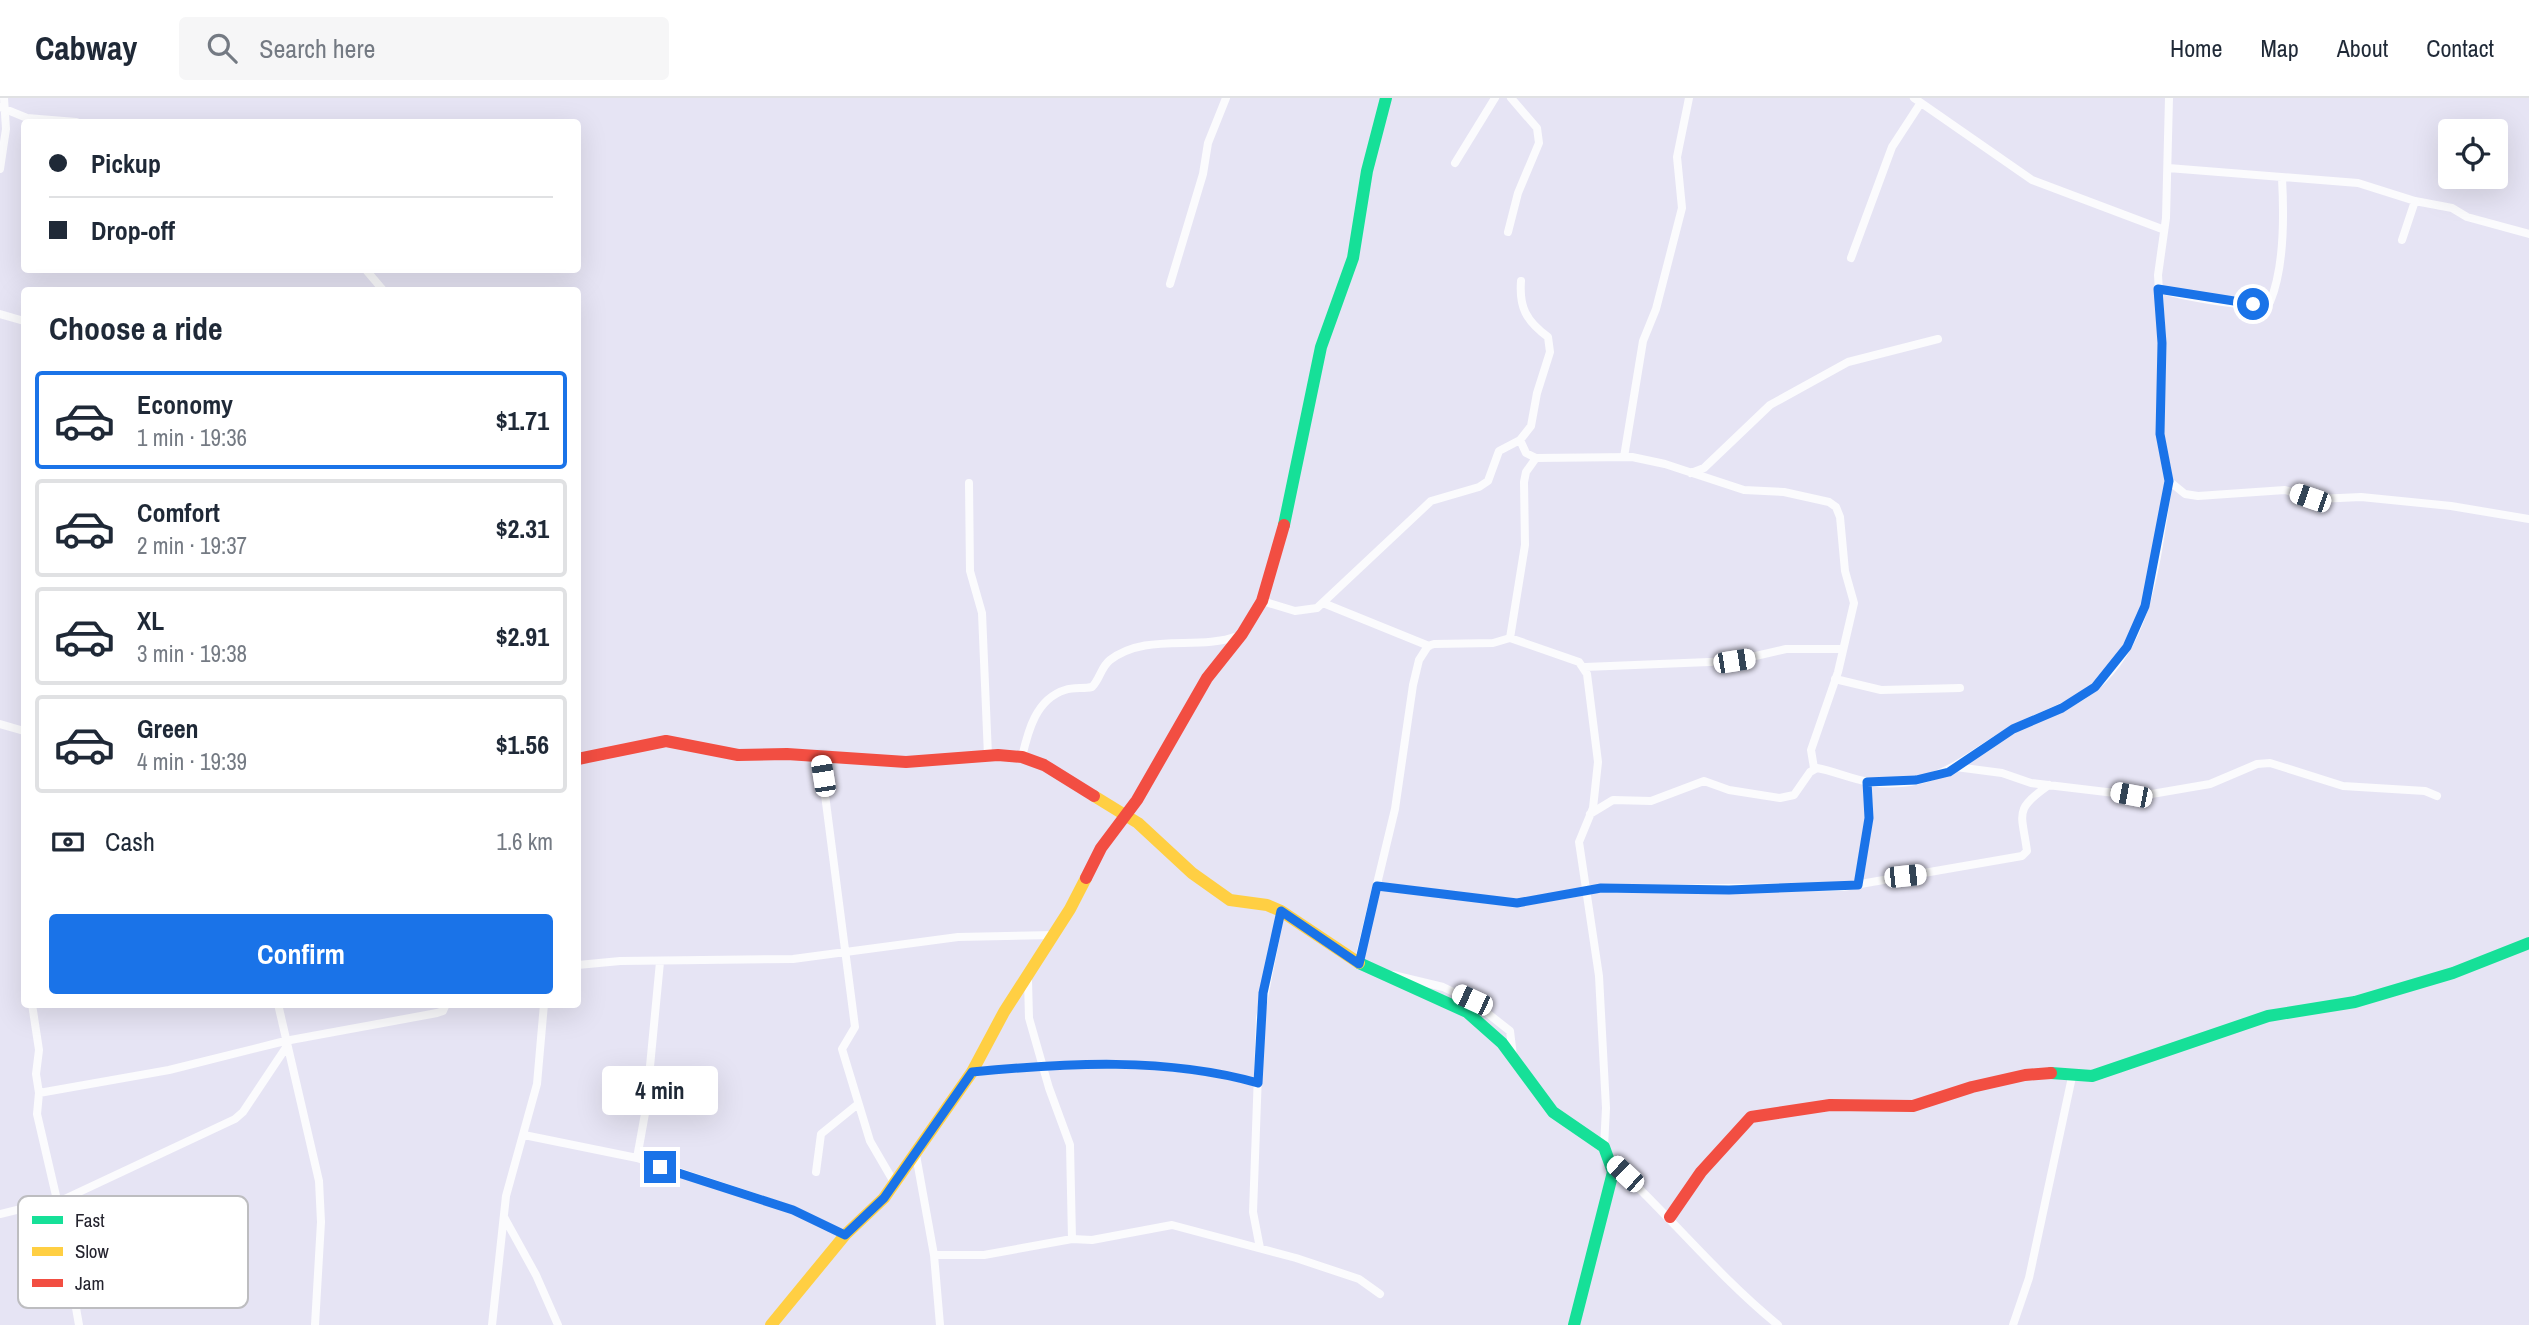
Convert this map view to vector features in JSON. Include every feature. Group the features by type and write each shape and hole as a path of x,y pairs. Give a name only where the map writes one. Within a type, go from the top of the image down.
{"street":[{"path":"0,169 5,144 2,108 4,98"},
{"path":"1170,284 1177,251 1203,174 1208,143 1226,98"},
{"path":"771,1325 845,1235 895,1184 916,1155 972,1072 1004,1012 1055,935 1101,848 1126,816 1208,678 1242,635 1262,601 1291,499 1321,347 1353,258 1367,171 1386,98"},
{"path":"1455,163 1495,98"},
{"path":"1508,232 1518,193 1539,143 1536,128 1511,98"},
{"path":"1521,110 1522,98"},
{"path":"1624,457 1643,341 1653,318 1682,208 1677,157 1689,98"},
{"path":"1814,768 1867,782 1916,780 1956,767 2013,729 2077,699 2107,675 2127,647 2145,606 2169,481 2160,434 2162,343 2158,289 2162,229 2166,218 2169,98"},
{"path":"1851,258 1892,147 1917,101 2032,180 2162,229"},
{"path":"2,108 27,118 39,119"},
{"path":"2168,168 2358,183 2414,201 2452,208 2467,217 2529,234"},
{"path":"2158,289 2244,303 2264,305 2270,302 2276,287 2282,178"},
{"path":"2403,240 2414,201"},
{"path":"369,273 380,287"},
{"path":"1262,601 1295,611 1308,611 1323,603 1431,501 1479,487 1488,481 1499,452 1520,440 1531,426 1536,393 1551,346 1548,337 1534,326 1522,310 1521,281"},
{"path":"0,314 21,320"},
{"path":"1691,473 1704,468 1770,405 1848,362 1938,338"},
{"path":"1520,440 1526,453 1536,458 1624,457 1665,464 1744,490 1784,492 1829,502 1836,507 1840,517 1845,571 1854,603 1835,679 1811,750 1814,768 1794,795 1784,798 1728,790 1704,781 1651,801 1613,800 1590,814"},
{"path":"1510,638 1523,562 1524,482 1526,472 1536,458"},
{"path":"2169,481 2185,494 2198,496 2285,490 2318,499 2361,497 2451,506 2529,519"},
{"path":"969,484 970,571 983,624 988,756"},
{"path":"1323,603 1429,646 1493,643 1510,638 1585,667 1721,662 1786,649 1843,649"},
{"path":"1022,757 1029,728 1045,703 1066,690 1092,687 1107,663 1125,651 1155,644 1212,643 1242,635"},
{"path":"1359,964 1395,809 1409,704 1419,660 1429,646"},
{"path":"1585,667 1598,746 1590,814 1579,836 1600,988 1606,1108 1604,1147"},
{"path":"1835,679 1881,690 1960,688"},
{"path":"0,724 21,730"},
{"path":"581,758 666,741 738,755 787,754 906,762 988,756 1022,757 1044,765 1126,816 1225,897 1235,902 1267,905 1281,911 1359,964 1467,1012 1502,1043 1553,1112 1604,1147 1612,1162 1670,1217 1711,1266 1778,1325"},
{"path":"820,757 855,1027 842,1049 873,1148 895,1184"},
{"path":"1956,767 1986,770 2031,783 2140,796 2210,784 2265,763 2295,768 2343,786 2425,791 2437,796"},
{"path":"1858,885 1869,818 1867,782"},
{"path":"1377,886 1517,903 1586,890 1786,889 1858,885 2022,856 2027,851 2022,832 2021,810 2032,796 2049,785"},
{"path":"1260,1248 1253,1212 1263,993 1281,911"},
{"path":"581,965 620,961 793,959 958,937 1055,935"},
{"path":"1670,1217 1701,1172 1751,1117 1830,1105 1913,1106 1972,1087 2025,1075 2049,1073 2072,1077 2092,1076 2288,1011 2355,1002 2415,982 2453,973 2529,943"},
{"path":"637,1158 646,1108 660,962"},
{"path":"1028,979 1026,1004 1042,1067 1070,1145 1072,1239"},
{"path":"33,1008 39,1050 36,1074 39,1093 37,1114 57,1196"},
{"path":"279,1008 320,1181 321,1222 315,1325"},
{"path":"39,1093 170,1070 286,1043 437,1013 444,1008"},
{"path":"492,1325 506,1196 539,1072 544,1008"},
{"path":"69,1196 235,1119 243,1112 286,1043"},
{"path":"972,1072 1042,1067 1175,1066 1258,1083"},
{"path":"2013,1325 2029,1278 2072,1077"},
{"path":"816,1172 821,1134 858,1104"},
{"path":"524,1135 637,1158 793,1210 845,1235"},
{"path":"916,1155 934,1255 940,1325"},
{"path":"1574,1325 1611,1185 1612,1162"},
{"path":"0,1214 18,1210"},
{"path":"504,1217 536,1275 558,1325"},
{"path":"934,1255 984,1255 1072,1239 1092,1240 1171,1225 1260,1248 1359,1279 1380,1294"}],"traffic: fast":[{"path":"1284,525 1321,347 1353,258 1367,171 1386,98"},
{"path":"2051,1073 2092,1076 2268,1016 2355,1002 2453,973 2529,943"},
{"path":"1359,963 1467,1012 1502,1043 1553,1112 1604,1147 1613,1172 1574,1325"}],"traffic: slow":[{"path":"1094,796 1138,823 1192,873 1230,900 1267,905 1281,911 1359,963"},
{"path":"771,1325 845,1235 884,1198 972,1072 1004,1012 1070,909 1086,878"}],"traffic: jam":[{"path":"1086,878 1101,848 1137,800 1207,678 1242,634 1262,601 1284,525"},
{"path":"581,758 666,741 738,755 787,754 906,762 998,755 1022,757 1044,765 1094,796"},
{"path":"1670,1217 1701,1172 1751,1117 1830,1105 1913,1106 1972,1087 2025,1075 2051,1073"}],"route":[{"path":"660,1167 793,1210 845,1235 884,1198 972,1072 1113,1064 1160,1065 1215,1072 1258,1083 1263,993 1281,911 1359,964 1377,886 1527,903 1544,897 1601,888 1729,890 1858,885 1869,818 1867,782 1916,780 1949,772 2013,729 2062,708 2095,687 2127,647 2140,623 2145,606 2169,481 2160,434 2162,343 2158,289 2253,304"}]}
